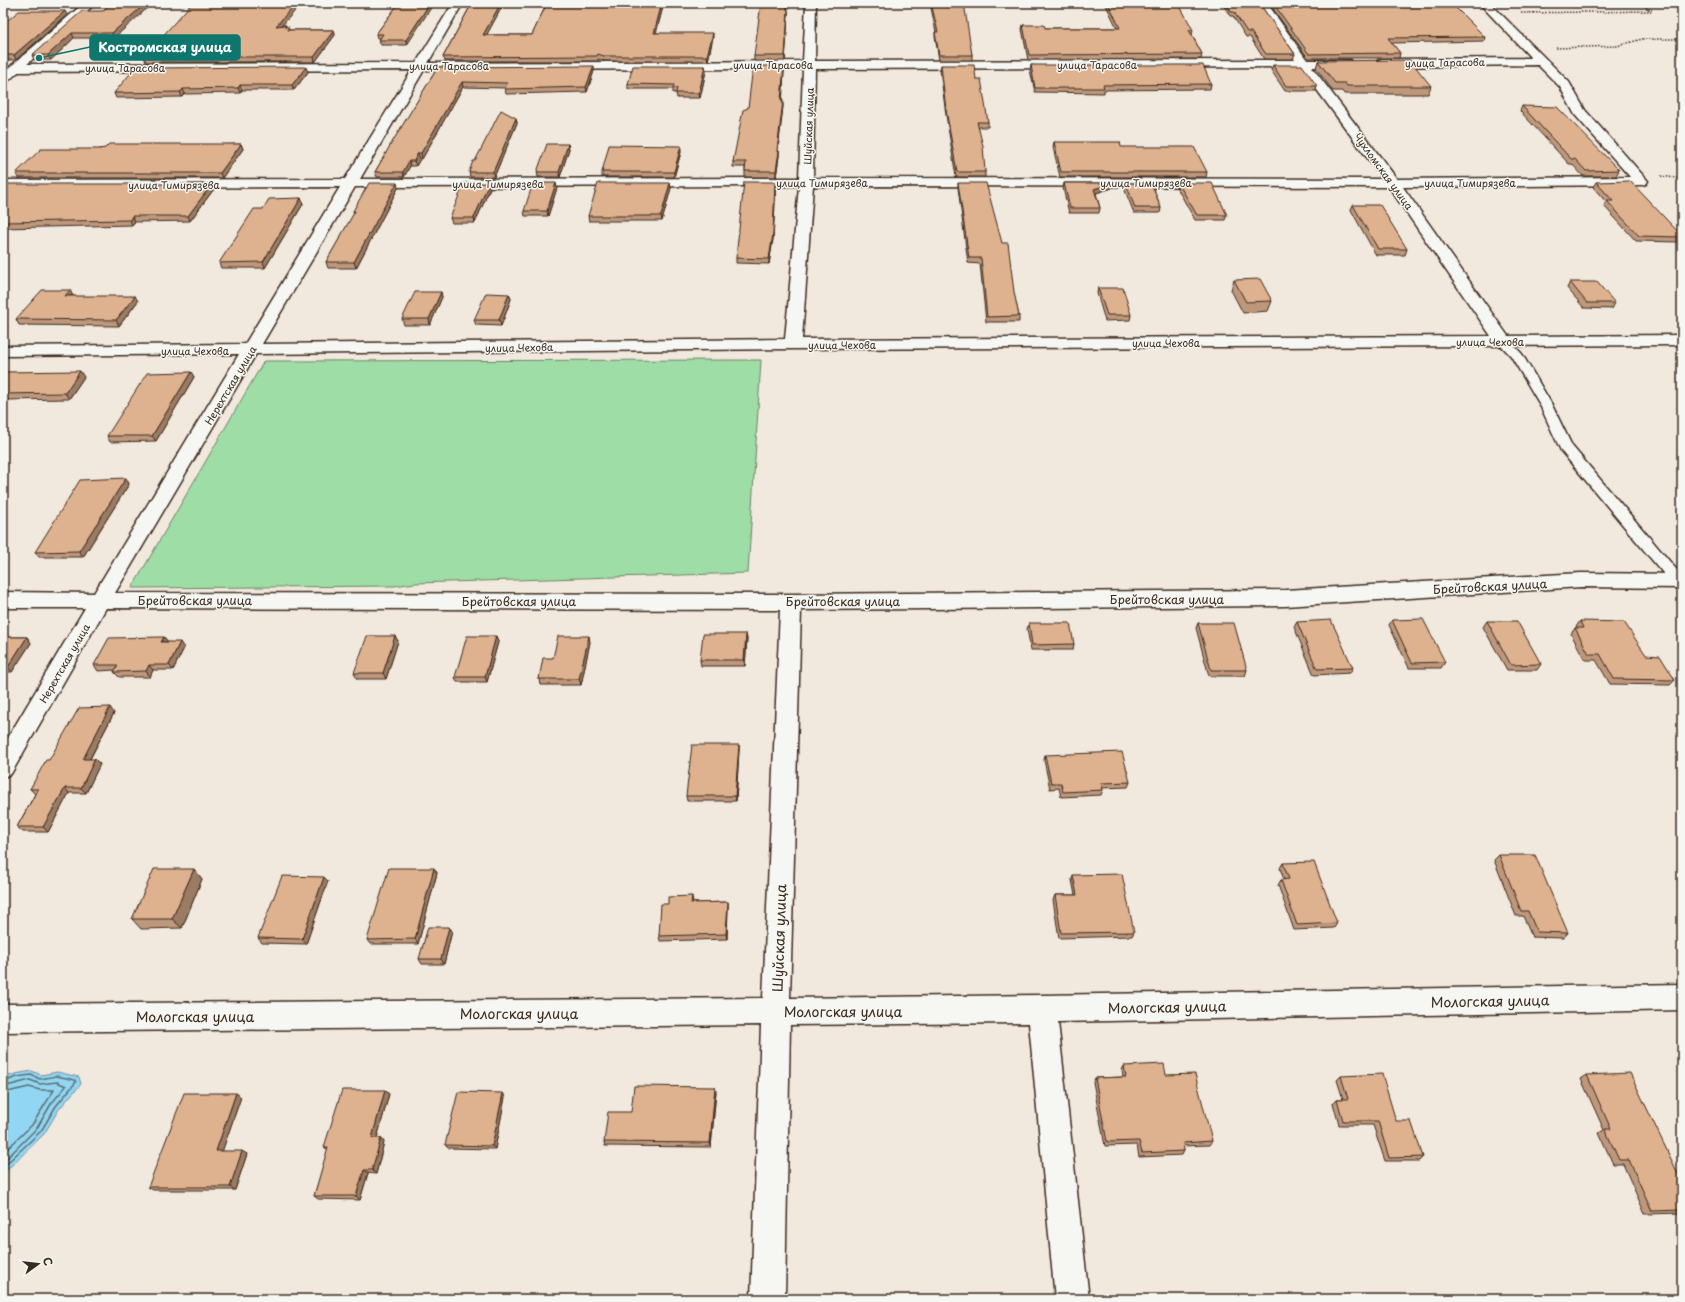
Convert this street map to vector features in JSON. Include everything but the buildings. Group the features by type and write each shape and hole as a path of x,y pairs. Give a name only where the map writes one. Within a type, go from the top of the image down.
{"street":[{"path":"3,79 91,3"},
{"name":"Нерехтская улица","path":"3,767 100,600 458,3"},
{"name":"Шуйская улица","path":"793,344 806,182 811,3"},
{"name":"Чухломская улица","path":"1262,3 1304,64 1393,183 1503,340"},
{"path":"1484,3 1542,61"},
{"name":"улица Тарасова","path":"3,68 420,65 1304,64 1542,61"},
{"name":"улица Тимирязева","path":"3,184 806,182 1393,183 1641,181 1580,112 1565,85 1542,61"},
{"name":"улица Чехова","path":"3,351 793,344 1682,340"},
{"name":"Брейтовская улица","path":"3,600 791,602 1285,598 1581,580 1680,580"},
{"name":"Шуйская улица","path":"768,1299 776,1011 791,602"},
{"name":"Мологская улица","path":"3,1018 1042,1009 1682,997"},
{"path":"1042,1009 1072,1299"}],"lane":[{"path":"1503,340 1516,354 1545,403 1566,448 1638,535 1680,580"}],"path":[{"path":"1495,14 1651,11 1641,3"},
{"path":"1530,49 1617,46 1642,39 1682,40"}],"green space":[{"path":"761,360 748,573 415,583 394,586 132,588 264,361"}],"water":[{"path":"32,1071 41,1075 57,1072 79,1077 81,1084 59,1109 44,1134 7,1170 3,1171 3,1078"}],"place":[{"name":"Костромская улица","path":"39,58"}]}
